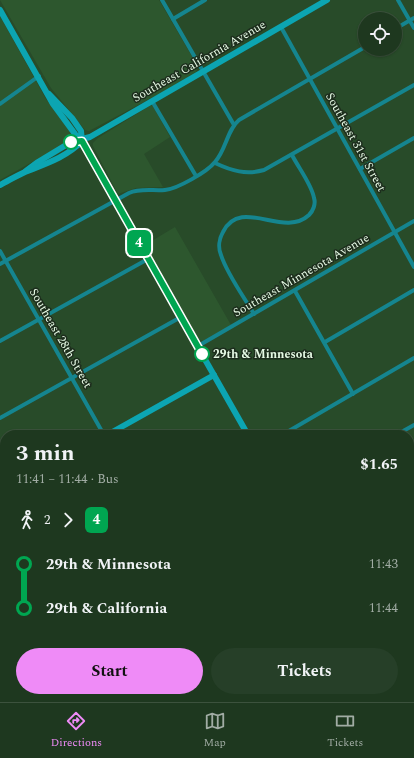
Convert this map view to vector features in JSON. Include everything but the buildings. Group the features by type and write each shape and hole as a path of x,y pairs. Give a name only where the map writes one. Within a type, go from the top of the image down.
{"main road":[{"name":"Southeast California Avenue","path":"0,185 26,171 71,142 82,141 327,0"},
{"path":"0,10 49,94 72,118 81,131 82,141 244,430"},
{"path":"115,430 214,375"}],"street":[{"path":"162,0 234,125"},
{"path":"173,19 205,0"},
{"path":"398,0 412,20 414,28"},
{"path":"402,25 412,20"},
{"name":"Southeast 31st Street","path":"281,27 414,267"},
{"path":"0,264 115,200 137,190 165,190 175,188 196,176 215,163 234,125 239,120 358,51"},
{"path":"0,104 39,76"},
{"path":"215,163 236,172 250,173 269,168 414,85"},
{"path":"152,101 196,176"},
{"path":"360,169 414,138"},
{"path":"254,314 223,261 220,251 220,240 227,226 240,218 254,217 286,224 300,221 311,213 315,205 314,197 292,155"},
{"name":"Southeast Minnesota Avenue","path":"198,346 414,221"},
{"name":"Southeast 28th Street","path":"0,251 103,430"},
{"path":"0,341 148,259"},
{"path":"325,342 414,290"},
{"path":"295,291 353,394"},
{"path":"0,418 181,317"},
{"path":"291,430 414,358"},
{"path":"405,430 414,425"}],"shaded area":[{"path":"0,0 159,0 197,65 197,70 161,93 89,131 85,130 51,88"},
{"path":"0,16 46,99 70,130 72,138 68,142 0,180"},
{"path":"151,105 153,106 170,137 144,154 163,187 136,188 118,194 93,146 93,143 98,138"},
{"path":"175,227 231,325 203,341 198,339 145,245"}],"bus line":[{"name":"4","path":"71,142 82,141 202,354"}],"place":[{"name":"29th & Minnesota","path":"202,354"}]}
